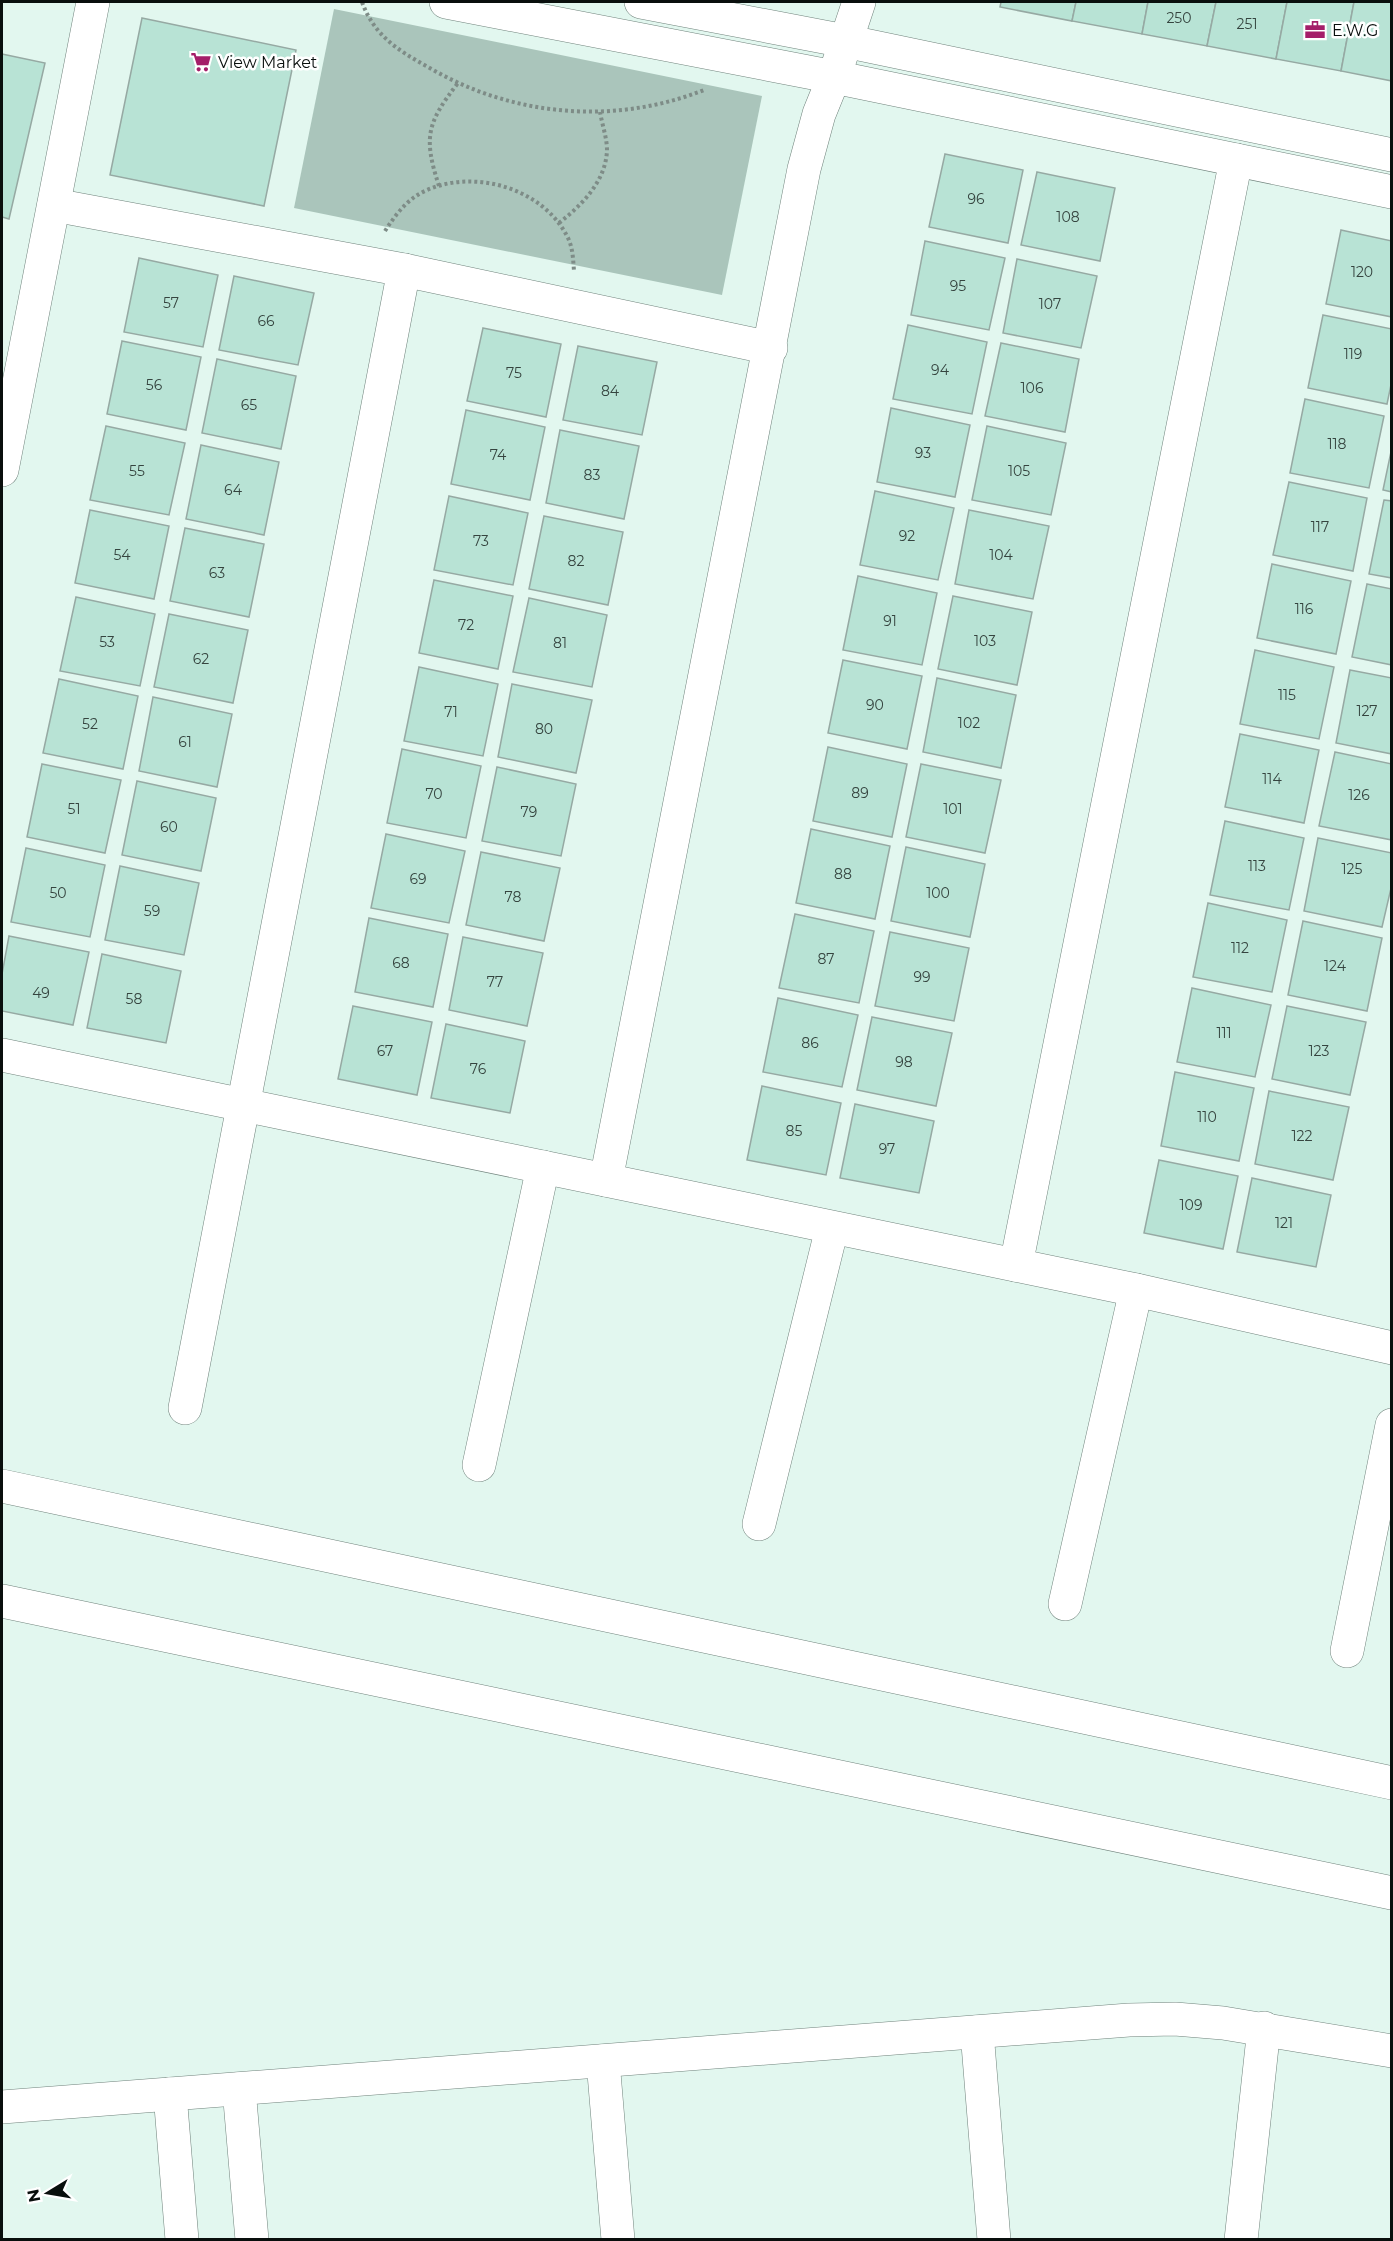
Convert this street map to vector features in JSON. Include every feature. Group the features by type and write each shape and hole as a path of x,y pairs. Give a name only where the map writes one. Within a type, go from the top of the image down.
{"street":[{"path":"2,470 93,2"},
{"path":"446,2 834,77 1392,192"},
{"path":"641,2 845,41 1392,155"},
{"path":"606,1180 771,348 804,169 819,114 859,2"},
{"path":"1016,1265 1236,160"},
{"path":"54,205 404,270 771,348"},
{"path":"185,1408 404,270"},
{"path":"2,1055 1136,1290 1392,1348"},
{"path":"479,1465 543,1167"},
{"path":"759,1524 832,1227"},
{"path":"1065,1604 1136,1290"},
{"path":"1347,1651 1392,1425"},
{"path":"2,1486 1392,1783"},
{"path":"2,1601 1392,1893"},
{"path":"2,2107 1129,2020 1176,2019 1264,2028 1392,2051"},
{"path":"1241,2240 1264,2028"},
{"path":"977,2032 994,2240"},
{"path":"603,2061 618,2240"},
{"path":"239,2089 252,2240"},
{"path":"170,2094 182,2240"}],"path":[{"path":"362,2 368,19 386,39 408,56 458,83 521,106 600,112 684,98 705,89 720,78 735,58"},
{"path":"439,186 430,152 429,134 434,117 458,83"},
{"path":"559,223 590,194 605,163 607,148 600,112"},
{"path":"369,264 396,213 426,191 439,186 474,181 506,187 538,203 559,223 567,236 573,252 572,306"}],"green space":[{"path":"334,9 762,96 722,295 294,208"}],"building":[{"path":"1001,2 1076,2 1072,21 1000,7"},
{"path":"1076,2 1148,2 1142,34 1072,21"},
{"path":"1148,2 1216,2 1207,46 1142,34"},
{"path":"1216,2 1287,2 1276,59 1207,46"},
{"name":"E.W.G","path":"1287,2 1354,2 1341,71 1276,59"},
{"path":"1354,2 1392,2 1392,81 1341,71"},
{"path":"142,18 296,50 264,206 110,175"},
{"path":"2,54 45,63 9,219 2,217"},
{"path":"945,154 1023,170 1008,243 929,227"},
{"path":"1037,172 1115,188 1100,261 1021,245"},
{"path":"1341,230 1392,241 1392,317 1326,304"},
{"path":"925,241 1005,258 989,330 911,315"},
{"path":"139,258 218,275 203,347 124,332"},
{"path":"1017,259 1097,276 1081,348 1003,333"},
{"path":"234,276 314,293 298,365 219,350"},
{"path":"1323,315 1392,329 1392,380 1387,404 1308,388"},
{"path":"908,325 987,342 972,414 893,399"},
{"path":"483,328 561,344 546,417 467,401"},
{"path":"122,341 201,357 186,430 107,414"},
{"path":"1001,343 1079,359 1065,432 985,416"},
{"path":"578,346 657,362 642,435 563,420"},
{"path":"217,359 296,376 281,449 202,433"},
{"path":"1305,399 1384,416 1369,488 1290,473"},
{"path":"891,408 970,425 955,497 877,482"},
{"path":"466,410 545,427 530,500 451,484"},
{"path":"106,426 185,443 169,515 90,500"},
{"path":"987,426 1066,443 1051,515 972,500"},
{"path":"560,430 639,446 624,519 546,503"},
{"path":"201,445 279,462 264,535 186,519"},
{"path":"1392,447 1392,492 1383,490"},
{"path":"1289,482 1367,498 1353,571 1273,555"},
{"path":"875,491 954,508 938,580 860,565"},
{"path":"449,496 528,513 513,585 434,570"},
{"path":"1384,500 1392,501 1392,578 1369,574"},
{"path":"90,510 169,526 154,599 75,583"},
{"path":"969,510 1049,526 1033,599 955,584"},
{"path":"544,516 623,532 608,605 529,589"},
{"path":"185,528 264,544 249,617 170,601"},
{"path":"1272,564 1351,581 1336,654 1257,638"},
{"path":"858,576 937,593 922,665 843,650"},
{"path":"434,580 513,596 498,669 419,653"},
{"path":"1367,584 1392,589 1392,665 1352,657"},
{"path":"953,596 1032,612 1017,685 938,669"},
{"path":"76,597 155,614 140,686 60,671"},
{"path":"529,598 607,615 592,687 513,672"},
{"path":"169,614 248,630 233,703 154,687"},
{"path":"1255,650 1334,667 1319,739 1240,724"},
{"path":"843,660 922,676 907,749 828,733"},
{"path":"419,667 498,684 483,756 404,741"},
{"path":"1350,670 1392,678 1392,754 1336,743"},
{"path":"937,678 1016,695 1001,768 923,752"},
{"path":"59,679 138,696 123,769 43,753"},
{"path":"512,684 592,700 576,773 498,757"},
{"path":"153,697 232,714 217,787 139,771"},
{"path":"1240,734 1319,750 1304,823 1225,807"},
{"path":"828,747 907,764 892,837 813,821"},
{"path":"402,749 481,766 466,838 387,823"},
{"path":"1335,752 1392,764 1392,840 1319,826"},
{"path":"42,764 121,780 105,853 27,837"},
{"path":"921,764 1001,780 985,853 906,837"},
{"path":"497,767 576,784 561,856 482,841"},
{"path":"137,781 216,798 201,871 122,855"},
{"path":"1225,821 1304,838 1289,910 1210,895"},
{"path":"811,829 890,846 875,919 796,903"},
{"path":"386,834 465,851 449,923 371,908"},
{"path":"1318,838 1392,853 1392,884 1382,927 1304,911"},
{"path":"906,847 985,864 970,937 891,921"},
{"path":"26,848 105,865 90,937 11,922"},
{"path":"481,852 560,868 544,941 466,925"},
{"path":"120,866 199,883 184,955 105,940"},
{"path":"1208,903 1287,920 1272,992 1193,977"},
{"path":"795,914 874,931 859,1003 779,988"},
{"path":"369,918 448,934 433,1007 355,992"},
{"path":"1303,921 1382,938 1367,1011 1288,995"},
{"path":"890,932 969,948 954,1021 875,1006"},
{"path":"9,936 89,952 73,1025 2,1011 2,974"},
{"path":"463,937 543,953 527,1026 449,1010"},
{"path":"102,954 181,971 166,1043 87,1028"},
{"path":"1192,988 1271,1005 1255,1077 1177,1062"},
{"path":"778,998 858,1015 842,1087 763,1072"},
{"path":"353,1006 432,1022 417,1095 338,1079"},
{"path":"1287,1006 1366,1022 1350,1095 1272,1079"},
{"path":"872,1017 952,1033 936,1106 857,1090"},
{"path":"446,1024 525,1041 510,1113 431,1098"},
{"path":"1175,1072 1254,1088 1239,1161 1161,1146"},
{"path":"762,1086 841,1103 826,1175 747,1160"},
{"path":"1269,1091 1349,1107 1333,1180 1255,1164"},
{"path":"855,1104 934,1121 919,1193 840,1178"},
{"path":"1159,1160 1238,1176 1223,1249 1144,1233"},
{"path":"1252,1178 1331,1195 1316,1267 1237,1252"}],"place":[{"name":"E.W.G","path":"1315,30"},
{"name":"View Market","path":"201,62"}]}
